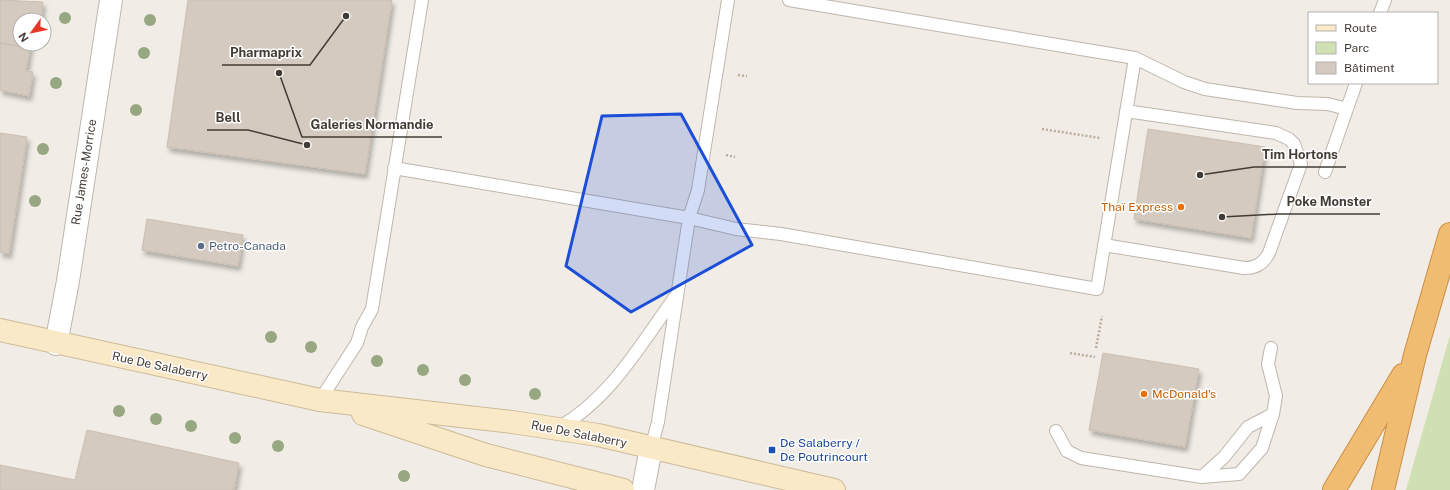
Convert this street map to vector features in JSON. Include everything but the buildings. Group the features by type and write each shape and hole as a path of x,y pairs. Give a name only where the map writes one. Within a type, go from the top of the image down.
{"highway":[{"path":"1383,490 1415,355 1450,234"},
{"path":"1334,490 1415,355"}],"main road":[{"name":"Rue De Salaberry","path":"0,330 56,344 320,400 558,428 598,435 834,490"},
{"name":"Rue De Salaberry","path":"320,400 486,455 622,490"}],"street":[{"name":"Rue James-Morrice","path":"56,344 68,280 111,0"},
{"path":"643,490 651,448"}],"lane":[{"path":"320,400 357,343 362,327 372,309 422,0"},
{"path":"651,448 658,422 689,218 698,190 728,0"},
{"path":"789,0 1135,58 1184,82 1205,89 1297,103 1328,104 1347,109"},
{"path":"1380,12 1385,0"},
{"path":"394,168 689,218 736,229 781,234 1098,289 1135,58"},
{"path":"1325,172 1356,84"},
{"path":"1104,245 1244,268 1256,267 1266,259 1269,253 1301,164 1294,144 1289,139 1276,133 1126,111"},
{"path":"558,428 582,412 603,392 677,294"},
{"path":"1056,431 1067,451 1081,458 1202,477 1239,474 1262,448 1273,414 1276,396 1269,369 1271,348"},
{"path":"1202,477 1224,457 1248,427 1273,414"}],"path":[{"path":"1042,129 1105,139"},
{"path":"1096,348 1102,316"},
{"path":"1070,353 1095,357"}],"highlighted area":[{"path":"681,114 752,245 631,312 566,266 602,116"}],"green space":[{"path":"1450,335 1450,490 1406,490"}],"place":[{"name":"Pharmaprix","path":"346,16"},
{"name":"Galeries Normandie","path":"279,73"},
{"name":"Bell","path":"307,145"},
{"name":"Tim Hortons","path":"1200,175"},
{"name":"Thaï Express","path":"1181,207"},
{"name":"Poke Monster","path":"1222,217"},
{"name":"Petro-Canada","path":"201,246"},
{"name":"McDonald's","path":"1144,394"},
{"name":"De Salaberry / De Poutrincourt","path":"772,450"}]}
